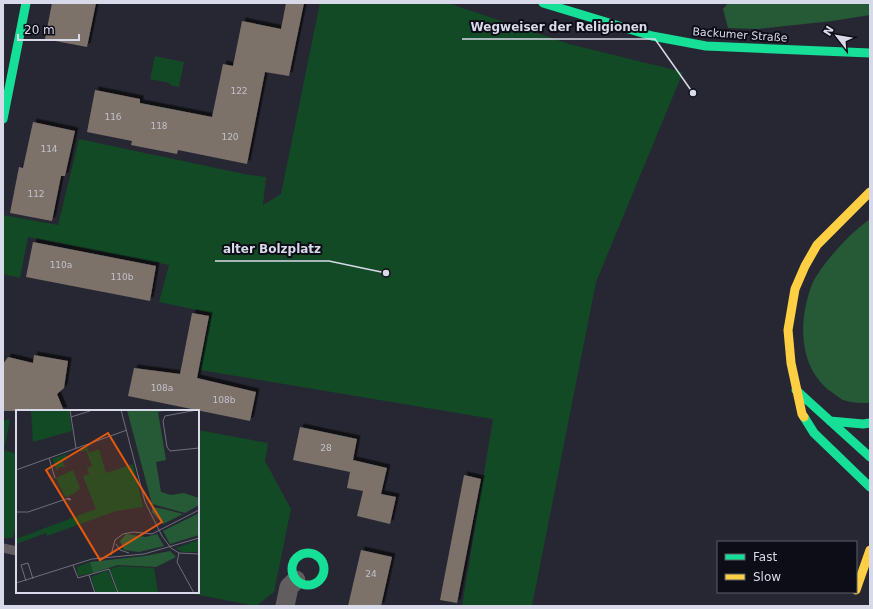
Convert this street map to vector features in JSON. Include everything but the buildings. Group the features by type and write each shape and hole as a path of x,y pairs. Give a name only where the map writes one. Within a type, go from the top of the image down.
{"street":[{"path":"3,119 26,3"},
{"name":"Backumer Straße","path":"543,3 652,36 706,46 870,53"},
{"path":"870,192 817,246 805,266 795,289 788,330 791,363 802,414 814,433 870,487"},
{"path":"796,390 870,456"},
{"path":"830,421 864,424 870,423"},
{"path":"857,588 870,550"},
{"path":"285,606 289,587 296,580"}],"lane":[{"path":"3,548 16,550"}],"green space":[{"path":"320,3 448,3 569,44 683,72 596,282 532,606 462,606 493,419 200,370 211,313 159,302 169,265 28,237 20,278 3,274 3,215 58,225 79,139 249,175 266,177 263,205 281,194"},
{"path":"728,3 870,3 870,15 832,21 758,29 728,28 723,9"},
{"path":"155,56 184,62 179,87 170,85 170,83 150,79"},
{"path":"870,219 870,403 856,403 843,400 821,383 813,371 807,357 803,327 808,296 815,278 826,262 850,236"},
{"path":"8,419 10,420 4,450 16,454 16,529 13,538 3,537 3,421"},
{"path":"199,430 268,443 265,461 291,509 274,592 256,606 189,593 199,593"}],"traffic: fast":[{"path":"3,119 26,3"},
{"path":"543,3 652,36 706,46 870,53"},
{"path":"796,390 870,457"},
{"path":"804,417 814,433 870,487"},
{"path":"830,421 863,424 870,423"},
{"path":"305,553 311,553 321,560 324,569 323,575 317,582 311,585 305,585 295,578 292,572 292,566 299,556 305,553"}],"traffic: slow":[{"path":"804,417 802,414 791,363 788,330 795,289 805,266 817,245 870,192"},
{"path":"857,587 870,550"}],"place":[{"name":"Wegweiser der Religionen","path":"693,93"},
{"name":"alter Bolzplatz","path":"386,273"}]}
